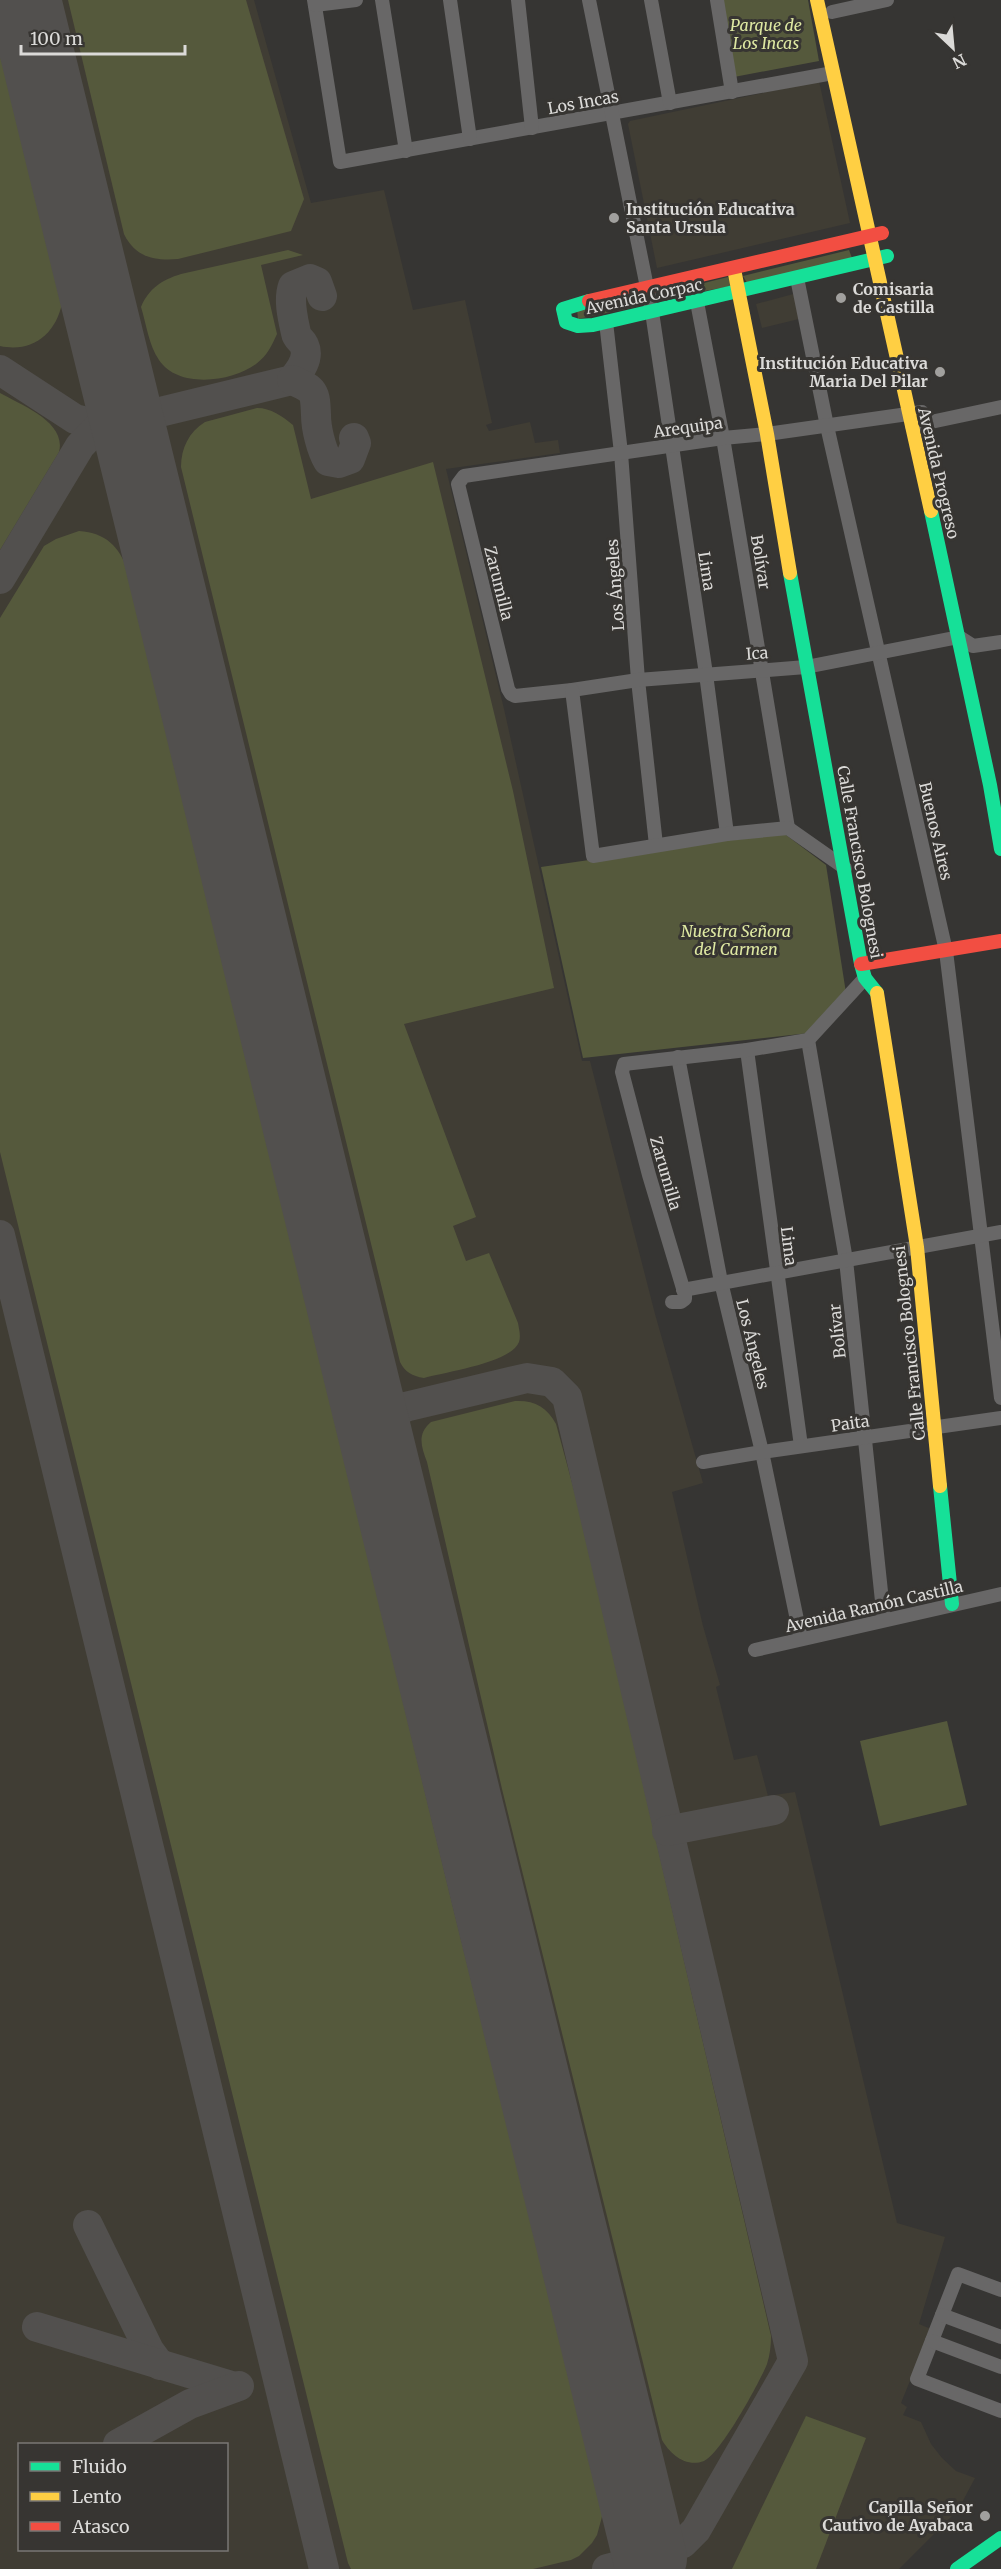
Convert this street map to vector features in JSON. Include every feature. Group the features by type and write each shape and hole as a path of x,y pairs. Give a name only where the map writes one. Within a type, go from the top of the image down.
{"street":[{"path":"315,2 356,0"},
{"path":"382,0 406,151"},
{"path":"450,0 470,139"},
{"path":"518,0 531,128"},
{"name":"Lima","path":"589,0 652,312 670,446 706,674 727,834"},
{"path":"651,0 670,103"},
{"path":"717,0 732,92"},
{"name":"Avenida Progreso","path":"817,0 833,73 876,234"},
{"path":"831,6 887,0"},
{"name":"Los Incas","path":"315,2 340,162 833,73"},
{"name":"Avenida Progreso","path":"831,6 881,258 917,419 973,646 1001,777"},
{"name":"Avenida Corpac","path":"876,234 734,269 571,305 563,309 564,318 573,327 606,322 881,258"},
{"name":"Calle Francisco Bolognesi","path":"734,269 767,434 806,667 861,964 865,978 875,989 880,1006 917,1247 952,1604"},
{"name":"Buenos Aires","path":"797,278 827,426 946,951 1001,1398"},
{"name":"Bolívar","path":"697,302 723,438 788,828"},
{"name":"Los Ángeles","path":"606,322 621,453 638,680 656,845"},
{"name":"Arequipa","path":"459,479 464,476 723,438 827,426 917,419 1001,407"},
{"name":"Avenida Progreso","path":"917,419 1001,849"},
{"name":"Zarumilla","path":"459,479 458,484 511,694"},
{"path":"958,637 973,646 1001,642"},
{"name":"Ica","path":"511,694 572,690 638,680 806,667 958,637"},
{"path":"572,690 592,855 727,834 788,828 845,868"},
{"path":"861,964 1001,941"},
{"path":"678,1057 747,1050 808,1040 865,978"},
{"name":"Bolívar","path":"808,1040 846,1260 884,1620"},
{"name":"Lima","path":"747,1050 801,1446"},
{"name":"Los Ángeles","path":"678,1057 721,1282 762,1452 801,1639"},
{"name":"Zarumilla","path":"678,1057 624,1064 622,1072 683,1290"},
{"path":"672,1302 684,1300 683,1290 1001,1232"},
{"name":"Paita","path":"703,1462 1001,1418"},
{"name":"Avenida Ramón Castilla","path":"755,1650 1001,1594"},
{"path":"1001,2290 958,2274 917,2379 1001,2411"},
{"path":"942,2315 1001,2337"},
{"path":"932,2341 1001,2367"},
{"path":"957,2569 1001,2538"},
{"path":"981,2569 1001,2555"}],"shaded area":[{"path":"0,0 254,0 311,203 384,190 413,310 465,300 492,423 486,425 489,431 530,422 535,443 558,440 560,453 446,469 504,709 582,1061 590,1061 655,1314 703,1483 672,1492 703,1626 720,1685 716,1687 734,1760 757,1755 768,1796 795,1792 897,2223 945,2237 919,2324 931,2329 901,2403 907,2407 903,2415 921,2422 931,2444 942,2458 956,2471 975,2478 958,2510 899,2569 0,2569"},
{"path":"819,81 850,223 657,268 628,124 630,121"},
{"path":"797,293 803,318 762,328 756,304"}],"green space":[{"path":"68,0 246,0 304,199 291,231 178,259 146,256 128,242 124,234"},
{"name":"Parque de Los Incas","path":"722,0 808,0 819,61 734,77"},
{"path":"0,47 62,303 59,314 48,332 41,339 22,347 0,346"},
{"path":"288,250 303,255 261,265 277,334 260,361 233,375 206,380 179,375 159,360 150,341 141,307 157,286 181,274"},
{"path":"849,250 852,258 747,283 743,276"},
{"path":"728,277 732,286 660,299 660,294"},
{"path":"641,298 643,301 640,306 578,319 577,309"},
{"path":"0,393 30,409 49,423 60,441 59,452 0,550"},
{"path":"257,408 272,411 293,425 311,499 433,462 513,791 554,988 404,1024 476,1217 453,1226 466,1261 489,1253 518,1323 520,1335 519,1342 504,1356 476,1366 424,1378 409,1373 400,1362 181,467 182,453 187,441 199,426 205,422"},
{"path":"79,531 97,535 110,542 120,554 128,571 603,2513 597,2535 579,2556 533,2569 351,2569 348,2563 0,1152 0,618 44,546"},
{"name":"Nuestra Señora del Carmen","path":"782,832 826,865 846,993 809,1033 583,1058 541,867"},
{"path":"515,1401 534,1403 544,1409 556,1424 580,1512 771,2336 767,2364 748,2401 720,2446 711,2456 697,2463 685,2461 674,2455 662,2440 502,1789 422,1445 422,1436 431,1422"},
{"path":"947,1721 967,1805 880,1826 860,1741"},
{"path":"806,2416 866,2438 816,2569 732,2569"}],"taxiway":[{"path":"0,370 75,419 100,425 127,420 292,380 301,368 306,355 292,316 293,286 310,279 317,282 322,296"},
{"path":"292,380 305,386 314,396 318,432 328,461 339,463 350,459 356,443 354,438"},
{"path":"0,579 80,446 100,425"},
{"path":"0,1235 324,2569"},
{"path":"376,1436 389,1418 405,1407 527,1378 552,1382 567,1397 793,2361 696,2530 683,2543 650,2558 607,2569"},
{"path":"363,1384 381,1401 405,1407"},
{"path":"667,1831 774,1810"},
{"path":"88,2225 149,2350 160,2365"},
{"path":"37,2327 235,2387"},
{"path":"120,2443 190,2404 239,2386"}],"runway":[{"path":"24,0 650,2558"}],"traffic: fast":[{"path":"589,301 563,309 566,322 578,326 593,325 887,256"},
{"path":"931,511 990,785 1001,849"},
{"path":"790,573 861,964 865,978 877,993"},
{"path":"940,1486 952,1604"},
{"path":"957,2569 1001,2538"}],"traffic: slow":[{"path":"817,0 931,511"},
{"path":"734,269 767,434 790,573"},
{"path":"877,993 917,1247 940,1486"}],"traffic: jam":[{"path":"589,301 882,233"},
{"path":"861,964 1001,941"}],"place":[{"name":"Institución Educativa Santa Ursula","path":"614,218"},
{"name":"Comisaria de Castilla","path":"841,298"},
{"name":"Institución Educativa Maria Del Pilar","path":"940,372"},
{"name":"Capilla Señor Cautivo de Ayabaca","path":"985,2516"}]}
